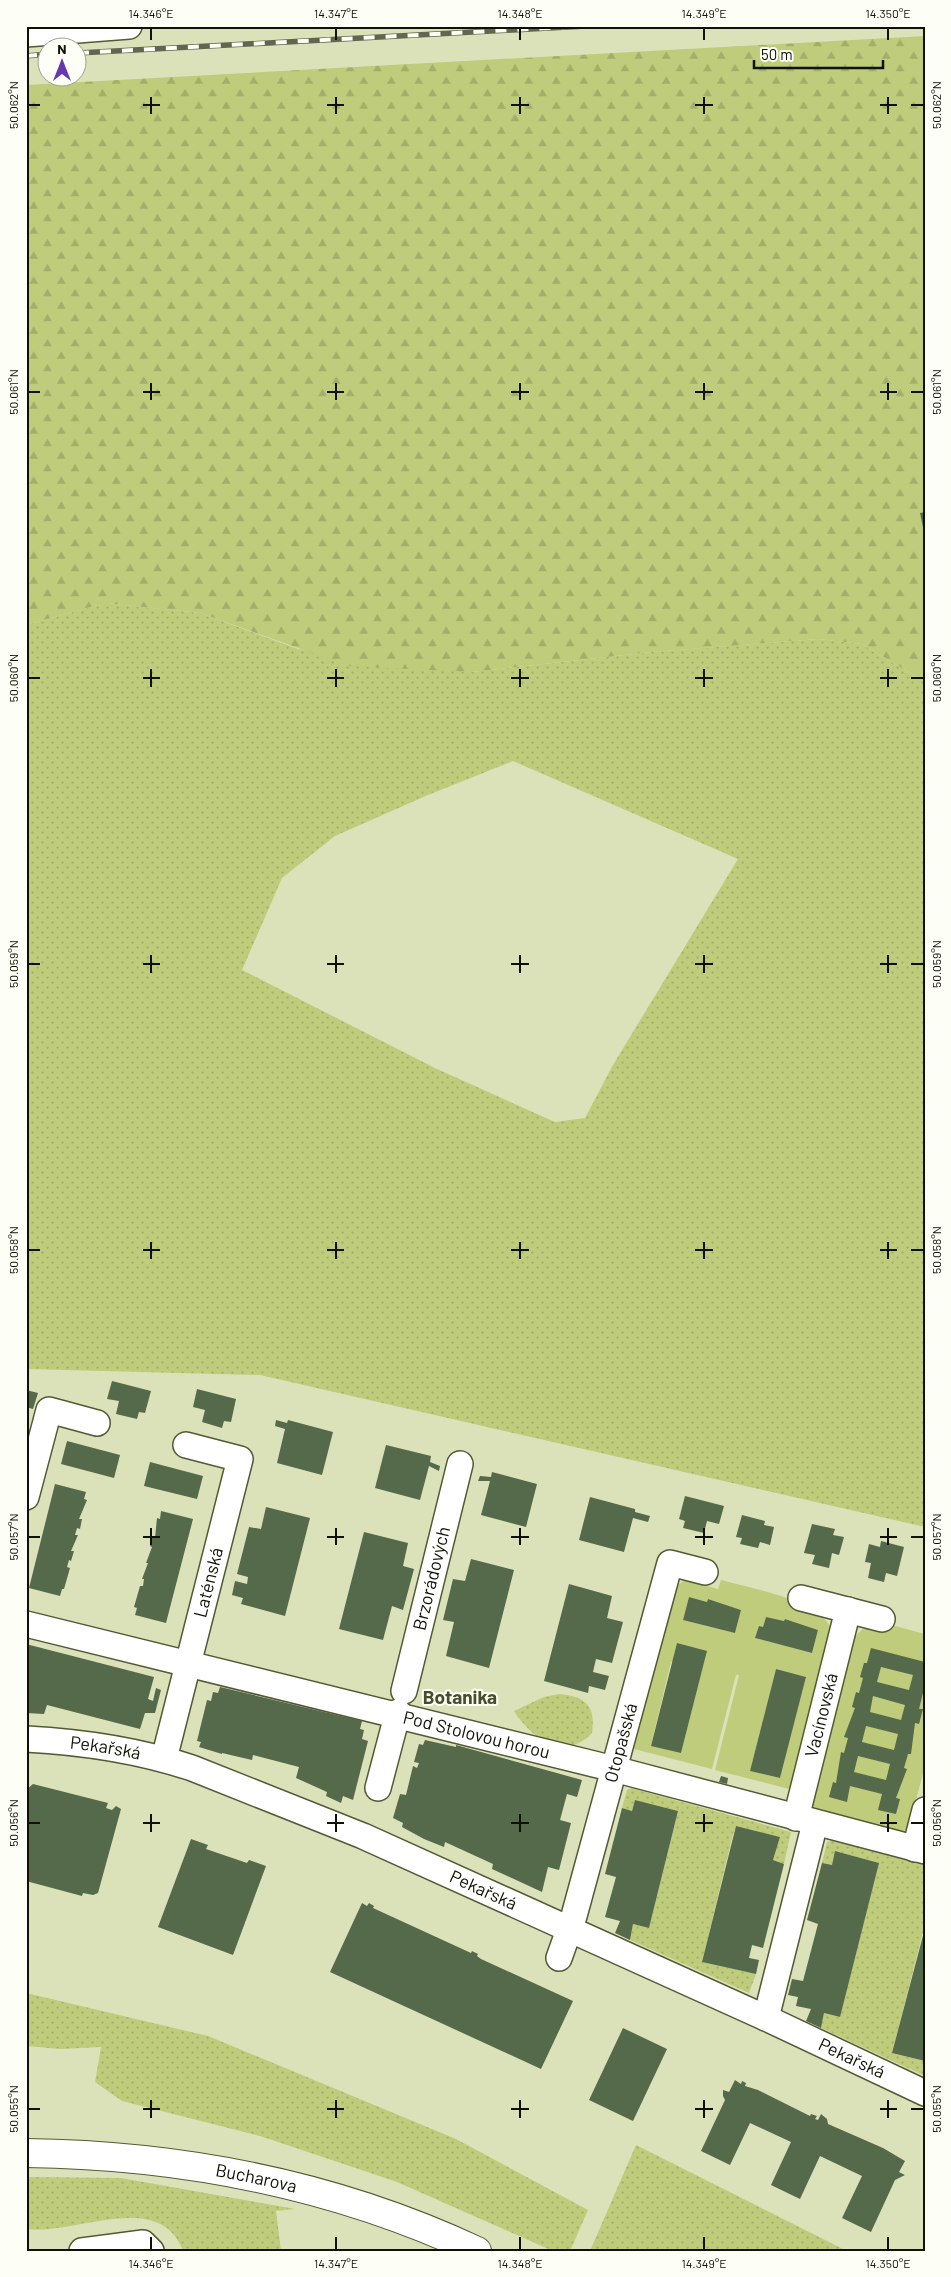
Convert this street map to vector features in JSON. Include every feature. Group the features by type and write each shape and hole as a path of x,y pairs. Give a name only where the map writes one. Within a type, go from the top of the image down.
{"main road":[{"name":"Bucharova","path":"26,2152 116,2157 253,2176 327,2194 379,2211 465,2248"}],"street":[{"path":"26,34 129,26"},
{"path":"26,1497 49,1410 97,1423"},
{"name":"Laténská","path":"164,1759 240,1459 186,1445"},
{"name":"Brzorádových","path":"378,1788 460,1464"},
{"name":"Otopašská","path":"559,1958 570,1929 670,1563 705,1572"},
{"path":"802,1598 882,1619"},
{"name":"Vacínovská","path":"766,2018 848,1610"},
{"name":"Pod Stolovou horou","path":"26,1624 188,1662 400,1706 614,1769 920,1850"},
{"name":"Pekařská","path":"26,1739 76,1742 164,1759 363,1836 766,2018 925,2093"},
{"path":"920,1850 925,1810"},
{"path":"82,2251 143,2243 151,2251"}],"green space":[{"path":"925,36 925,512 920,513 925,535 925,682 862,644 818,639 652,652 471,672 348,666 200,613 105,603 26,625 26,85 38,84 38,88 88,88 88,82"},
{"path":"105,603 200,613 298,649 471,672 652,652 818,639 862,644 925,682 925,1527 260,1375 26,1369 26,625","holes":["513,761 738,859 613,1065 585,1118 555,1122 437,1069 242,970 282,878 335,836 428,795"]},
{"path":"685,1580 718,1589 721,1580 766,1591 800,1603 815,1611 826,1620 832,1631 793,1790 715,1770 739,1675 736,1675 712,1769 634,1749 676,1586","holes":["689,1597 707,1602 708,1599 741,1610 735,1633 683,1620","766,1617 784,1621 785,1619 818,1630 812,1653 756,1638 759,1626 763,1627","707,1651 681,1753 651,1745 671,1662","776,1669 806,1677 780,1778 750,1771"]},
{"path":"880,1622 925,1634 925,1766 909,1826 902,1833 813,1810 811,1805 853,1638 863,1629"},
{"path":"559,1694 582,1700 587,1704 592,1716 592,1733 582,1741 571,1746 549,1743 539,1737 521,1721 514,1711 544,1697"},
{"path":"631,1788 791,1832 784,1864 773,1860 780,1837 736,1826 733,1834 702,1962 756,1974 749,1993 630,1940 633,1924 649,1928 678,1811 635,1800 632,1811 622,1808 627,1790"},
{"path":"833,1840 925,1864 924,1928 892,2053 925,2061 925,2076 821,2028 824,2013 839,2017 879,1863 835,1851 832,1865 822,1863 827,1842"},
{"path":"26,1993 208,2036 456,2139 588,2210 570,2251 553,2251 397,2182 260,2136 122,2101 95,2082 101,2047 61,2049 26,2046"},
{"path":"636,2145 847,2251 590,2251"},
{"path":"26,2177 121,2178 295,2209 276,2211 281,2251 183,2251 172,2232 155,2222 136,2218 114,2219 68,2227 27,2229"}],"building":[{"path":"925,512 925,532 924,532 920,513"},
{"path":"112,1381 151,1391 145,1413 139,1412 137,1419 116,1414 119,1401 107,1399"},
{"path":"197,1389 236,1399 231,1422 224,1421 222,1428 202,1422 205,1410 193,1407"},
{"path":"26,1390 38,1393 33,1409 26,1407"},
{"path":"276,1420 287,1423 288,1420 333,1432 322,1475 277,1463 285,1429 275,1426"},
{"path":"67,1441 120,1455 114,1478 61,1464"},
{"path":"386,1445 431,1456 430,1462 440,1466 439,1471 429,1466 420,1500 375,1488"},
{"path":"150,1462 203,1476 197,1499 144,1486"},
{"path":"492,1472 537,1484 526,1527 481,1515 490,1481 478,1481 480,1476 491,1477"},
{"path":"55,1484 86,1492 84,1499 87,1500 79,1519 82,1519 80,1529 77,1528 75,1535 78,1535 71,1551 74,1551 67,1567 70,1568 60,1596 29,1588"},
{"path":"685,1496 724,1506 719,1524 707,1521 704,1533 683,1528 685,1521 679,1519"},
{"path":"590,1497 635,1509 635,1512 650,1516 648,1522 633,1518 624,1552 579,1540"},
{"path":"266,1507 310,1518 285,1616 241,1604 243,1598 232,1595 235,1581 247,1584 248,1577 237,1574 249,1527 261,1529"},
{"path":"161,1511 193,1519 166,1623 135,1615 137,1608 134,1607 140,1586 143,1586 144,1579 142,1579 152,1547 150,1546 152,1537 155,1538 157,1518 160,1519"},
{"path":"742,1515 765,1521 764,1525 774,1527 770,1545 760,1542 758,1548 740,1544 742,1538 736,1537"},
{"path":"812,1524 835,1529 833,1535 844,1537 839,1555 832,1553 829,1568 812,1564 815,1555 804,1553"},
{"path":"364,1532 408,1543 403,1566 414,1569 403,1610 392,1606 383,1640 339,1629"},
{"path":"881,1541 904,1547 897,1576 886,1573 884,1582 868,1578 871,1563 865,1562 869,1544 880,1547"},
{"path":"471,1559 514,1570 489,1668 446,1656 454,1622 443,1620 453,1579 465,1581"},
{"path":"569,1584 612,1596 607,1618 623,1622 612,1663 596,1659 593,1672 609,1676 605,1690 589,1686 588,1693 544,1681"},
{"path":"689,1597 707,1602 708,1599 741,1610 735,1633 683,1620"},
{"path":"766,1617 784,1621 785,1619 818,1630 812,1653 755,1638 759,1626 763,1627"},
{"path":"677,1643 707,1651 681,1753 651,1746"},
{"path":"26,1644 154,1677 148,1699 153,1701 156,1688 161,1690 155,1713 145,1713 140,1729 47,1705 44,1714 26,1713"},
{"path":"871,1648 925,1662 925,1694 923,1693 919,1709 923,1709 919,1724 915,1723 911,1754 908,1754 904,1768 907,1769 896,1798 900,1799 896,1814 878,1810 882,1794 850,1786 847,1802 829,1797 833,1782 836,1783 841,1752 844,1753 848,1738 844,1737 855,1708 852,1707 856,1692 859,1693 863,1678 860,1677 864,1663 867,1663","holes":["881,1667 913,1675 909,1690 877,1682","873,1696 905,1705 901,1720 870,1712","866,1726 898,1734 894,1750 862,1742","858,1756 890,1764 886,1780 854,1772"]},
{"path":"776,1669 806,1677 780,1778 750,1771"},
{"path":"220,1687 362,1721 360,1729 364,1730 362,1739 368,1741 353,1800 343,1796 341,1803 326,1796 327,1792 296,1778 299,1767 253,1755 252,1760 199,1747 201,1742 197,1741 207,1700 211,1701 213,1692 218,1693"},
{"path":"425,1740 456,1747 456,1745 582,1780 577,1797 567,1794 560,1820 571,1823 559,1870 548,1867 542,1892 492,1869 493,1864 445,1842 444,1847 424,1839 402,1827 403,1823 393,1818 400,1794 406,1795 413,1766 417,1768 419,1763 414,1762 419,1744 423,1745"},
{"path":"721,1776 728,1778 727,1784 719,1782"},
{"path":"33,1784 108,1803 106,1808 112,1810 116,1806 121,1809 98,1893 93,1895 83,1893 82,1896 26,1881 26,1790"},
{"path":"635,1800 678,1811 649,1928 633,1924 630,1940 615,1933 620,1921 605,1917 616,1877 605,1874 622,1808 632,1811"},
{"path":"736,1826 780,1837 773,1860 784,1864 763,1948 752,1945 749,1958 759,1960 756,1974 702,1962"},
{"path":"191,1839 208,1845 206,1849 247,1863 249,1860 266,1866 233,1955 158,1927"},
{"path":"835,1851 879,1863 840,2017 824,2013 821,2028 806,2021 811,2009 796,2006 798,1997 788,1995 792,1979 803,1981 818,1924 807,1920 822,1863 832,1865"},
{"path":"362,1903 367,1906 369,1903 374,1906 373,1908 471,1953 472,1951 478,1954 477,1956 481,1959 573,2001 541,2069 330,1972"},
{"path":"925,1928 925,2061 892,2053"},
{"path":"623,2028 667,2049 633,2121 589,2100"},
{"path":"735,2080 741,2084 742,2081 746,2083 745,2086 758,2090 810,2116 811,2114 817,2116 815,2119 818,2120 821,2114 827,2119 828,2124 883,2148 905,2161 899,2172 905,2175 895,2180 871,2232 842,2218 862,2176 820,2156 800,2199 771,2185 791,2142 750,2123 730,2165 701,2151 725,2100 723,2090 729,2092"}],"railway":[{"path":"88,52 586,26"},
{"path":"26,56 38,55"}],"district":[{"name":"Botanika","path":"460,1697"}]}
